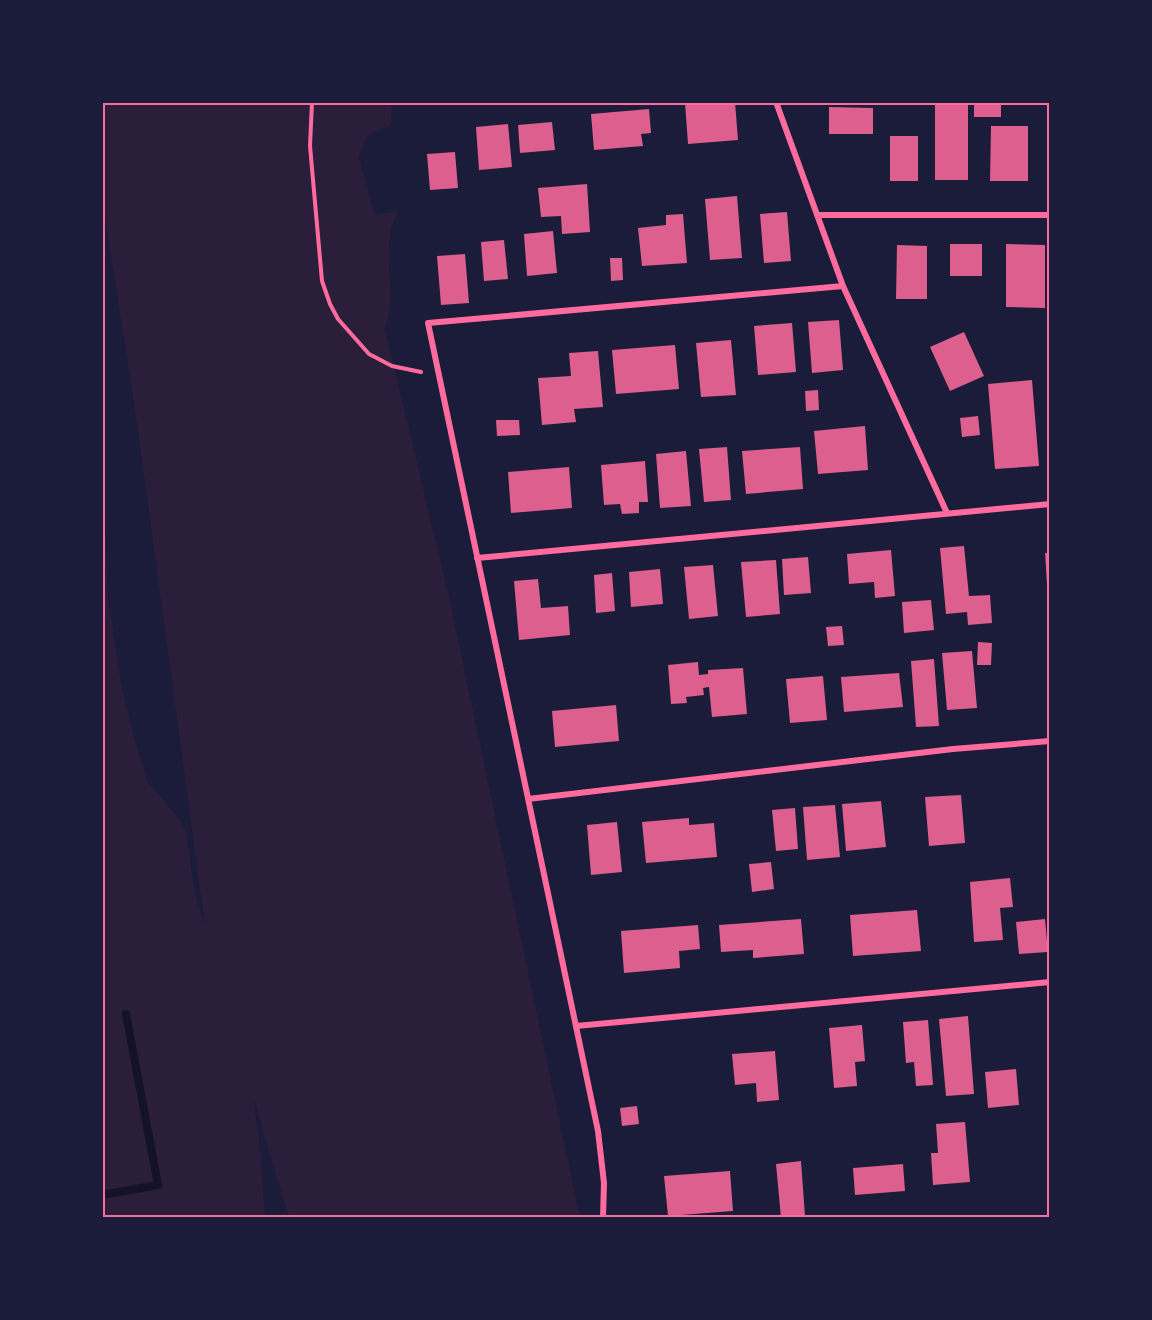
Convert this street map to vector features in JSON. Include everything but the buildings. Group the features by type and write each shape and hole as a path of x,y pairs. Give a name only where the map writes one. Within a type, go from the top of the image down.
{"street":[{"path":"776,102 843,286 947,513"},
{"path":"817,215 1050,215"},
{"path":"603,1218 604,1183 598,1131 428,323 843,286"},
{"path":"477,558 1050,504"},
{"path":"528,799 953,749 1050,741"},
{"path":"576,1026 1050,982"}],"path":[{"path":"312,102 310,146 321,281 330,304 338,319 369,354 392,366 420,372 438,370"}],"shaded area":[{"path":"102,102 392,102 391,125 367,136 359,158 375,215 398,211 390,234 390,308 385,329 449,597 580,1218 289,1218 253,1098 259,1137 265,1218 102,1218 102,447 108,597 121,684 148,782 181,821 186,832 195,895 205,925 137,423 102,197"}],"waterway":[{"path":"102,1195 158,1185 126,1014"}]}
